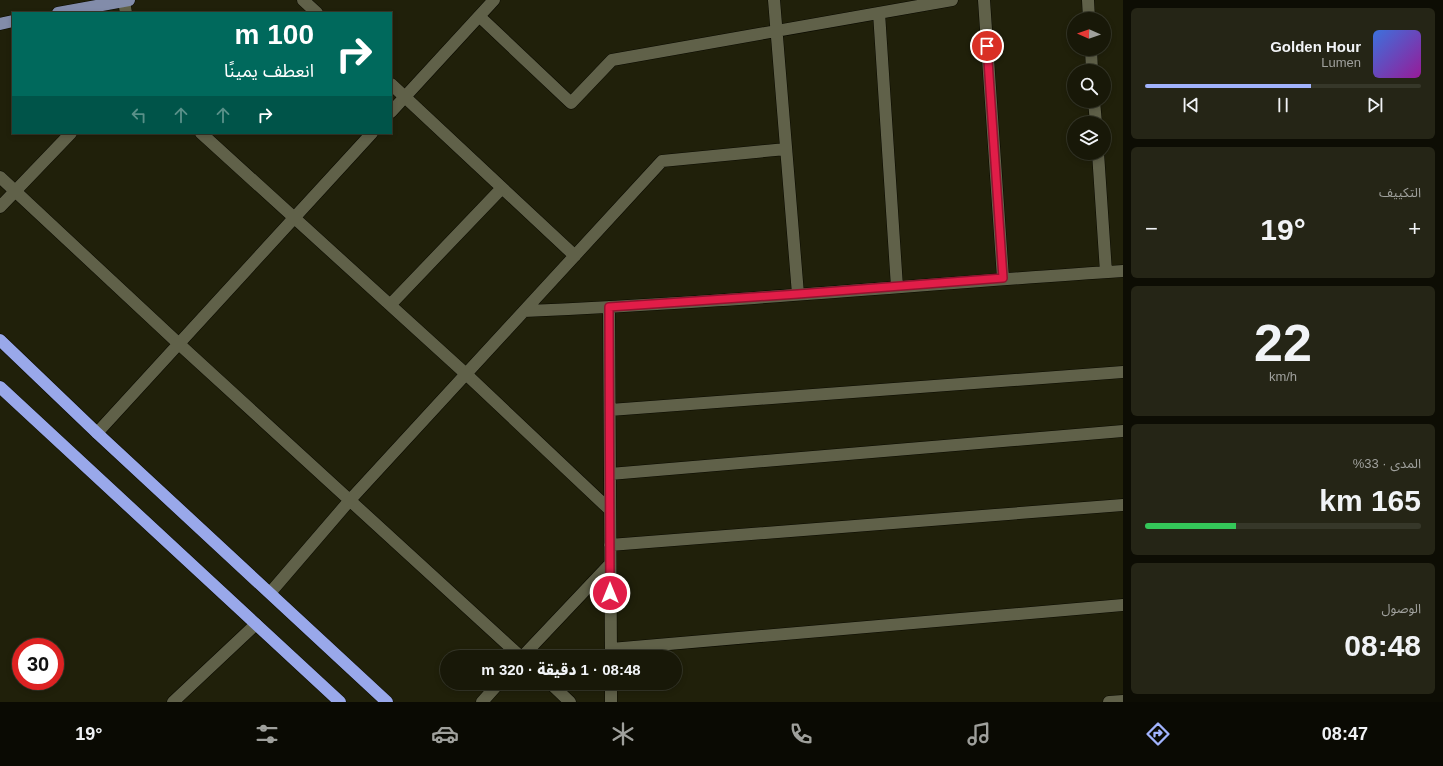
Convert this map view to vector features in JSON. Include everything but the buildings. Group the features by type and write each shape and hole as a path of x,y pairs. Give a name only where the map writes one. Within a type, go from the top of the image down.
{"highway":[{"path":"0,340 387,702"},
{"path":"0,387 340,702"}],"main road":[{"path":"63,12 127,0"},
{"path":"0,24 12,21"}],"street":[{"path":"126,12 127,0"},
{"path":"303,0 316,12"},
{"path":"392,111 494,0"},
{"path":"774,0 798,294"},
{"path":"479,16 571,102 612,60 952,0"},
{"path":"984,0 1003,278"},
{"path":"1088,0 1089,12"},
{"path":"879,13 897,287"},
{"path":"392,85 575,256"},
{"path":"0,207 14,190 69,134"},
{"path":"202,134 466,374 610,510"},
{"path":"98,433 371,134"},
{"path":"270,593 350,500 662,161 786,149"},
{"path":"1098,160 1106,272"},
{"path":"0,177 179,344 514,650"},
{"path":"390,305 502,188"},
{"path":"524,311 609,307 1003,278 1123,271"},
{"path":"609,307 611,650"},
{"path":"610,410 1123,372"},
{"path":"610,474 1123,431"},
{"path":"610,545 1123,505"},
{"path":"529,650 610,564"},
{"path":"643,650 1123,605"},
{"path":"173,702 256,624"},
{"path":"482,702 493,690"},
{"path":"557,690 570,702"},
{"path":"611,690 611,702"},
{"path":"1109,702 1123,701"}],"route":[{"path":"610,593 609,307 1003,278 987,46"}]}
